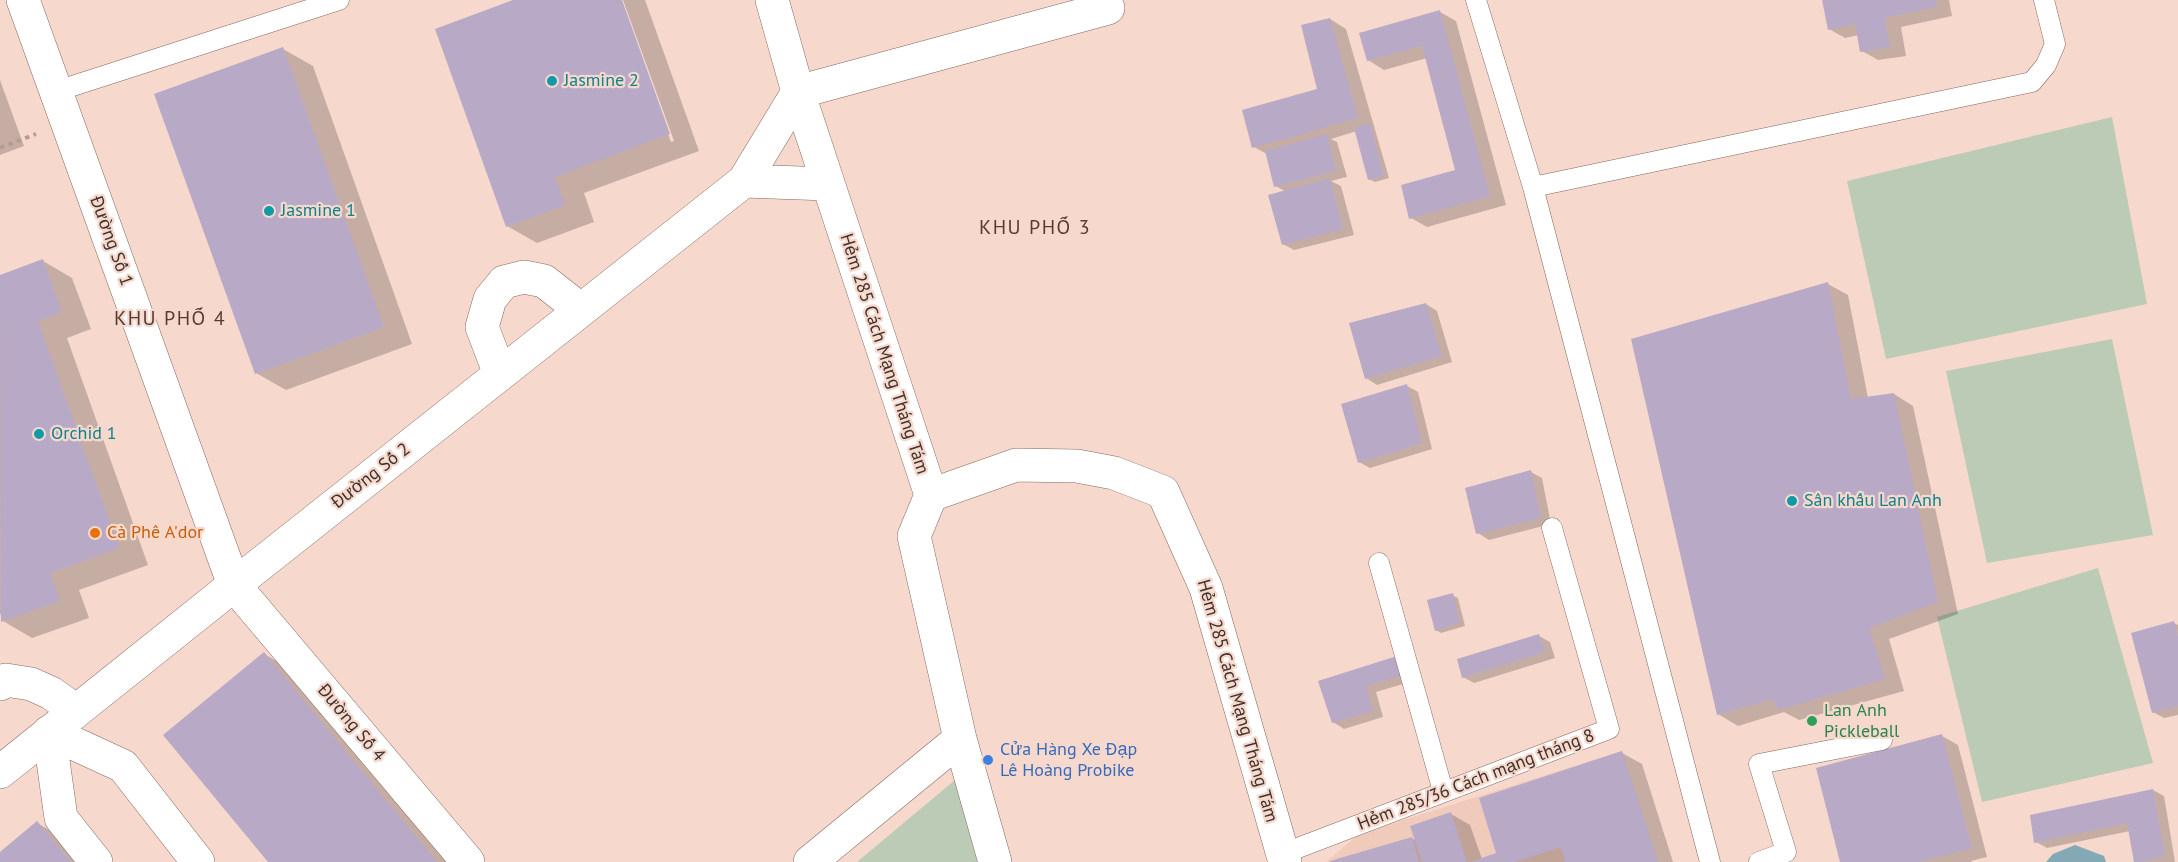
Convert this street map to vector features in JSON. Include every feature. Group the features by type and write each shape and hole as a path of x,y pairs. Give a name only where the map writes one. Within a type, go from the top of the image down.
{"street":[{"name":"Đường Số 1","path":"23,0 234,585"},
{"name":"Hẻm 285 Cách Mạng Tháng Tám","path":"772,0 798,92 931,495 1016,465 1077,466 1114,473 1163,492 1206,588 1283,858"},
{"path":"798,92 1108,8"},
{"name":"Đường Số 2","path":"0,772 744,181 798,92"},
{"path":"744,181 828,184"},
{"path":"500,374 482,327 490,299 504,282 524,277 544,281 581,310"},
{"path":"931,495 914,536 960,739 995,862"},
{"name":"Đường Số 4","path":"234,585 468,862"},
{"path":"0,684 6,680 31,684 51,693 76,711"},
{"path":"50,732 61,818 96,862"},
{"path":"50,732 123,766 198,862"},
{"path":"810,862 960,739"}],"lane":[{"path":"57,91 339,0"},
{"path":"1476,0 1533,187 1710,862"},
{"path":"1533,187 2031,82 2046,65 2055,44 2044,0"},
{"name":"Hẻm 285/36 Cách mạng tháng 8","path":"1283,858 1443,791 1609,729 1552,528"},
{"path":"1379,563 1443,791"},
{"path":"1759,862 1786,852 1759,764 1882,740"}],"shaded area":[{"path":"1622,751 1658,862 1326,862 1359,834"}],"green space":[{"path":"2112,117 2147,304 1886,359 1847,181"},
{"path":"2112,339 2153,535 1987,563 1946,371"},
{"path":"2098,568 2153,763 1982,802 1937,617"},
{"path":"955,780 980,862 857,862"}],"water":[{"path":"2075,845 2104,856 2106,862 2046,862 2053,854"}],"building":[{"name":"Jasmine 2","path":"513,0 622,0 670,134 555,177 565,205 506,227 435,29"},
{"path":"1822,0 1936,0 1937,7 1885,18 1890,47 1860,52 1855,24 1828,30"},
{"path":"1440,10 1490,196 1409,219 1401,185 1455,170 1422,46 1367,61 1359,33"},
{"path":"1330,18 1358,118 1252,148 1242,110 1317,89 1301,25"},
{"name":"Jasmine 1","path":"283,47 384,327 255,374 154,94"},
{"path":"1370,123 1384,176 1368,180 1354,128"},
{"path":"1327,134 1336,171 1274,187 1265,151"},
{"path":"1330,178 1343,229 1282,245 1268,195"},
{"name":"Orchid 1","path":"43,259 62,312 38,321 119,548 50,573 60,601 1,622 0,275"},
{"name":"Sân khấu Lan Anh","path":"1828,282 1851,399 1894,393 1938,602 1869,628 1885,679 1778,710 1773,699 1717,715 1631,339"},
{"path":"1426,303 1442,356 1365,379 1349,323"},
{"path":"1407,384 1422,443 1358,463 1341,404"},
{"path":"1531,470 1541,518 1476,534 1465,488"},
{"path":"1453,593 1460,623 1435,631 1427,600"},
{"path":"2174,621 2178,637 2178,706 2152,713 2131,633"},
{"path":"1539,634 1545,652 1462,678 1457,659"},
{"path":"264,652 437,862 268,862 163,735"},
{"path":"1397,656 1403,675 1366,686 1373,711 1332,723 1318,681"},
{"path":"1942,734 1972,848 1919,862 1840,862 1816,768"},
{"path":"1622,751 1658,862 1565,862 1561,847 1514,862 1470,862 1496,853 1479,798"},
{"path":"2153,789 2165,856 2134,862 2127,823 2034,843 2030,815"},
{"path":"1451,812 1467,862 1422,862 1410,826"},
{"path":"37,821 71,862 0,862 0,852"},
{"path":"1412,837 1419,862 1330,862 1330,861"}],"place":[{"name":"Jasmine 2","path":"552,81"},
{"name":"Jasmine 1","path":"269,211"},
{"name":"Orchid 1","path":"39,434"},
{"name":"Sân khấu Lan Anh","path":"1792,501"},
{"name":"Cà Phê A'dor","path":"95,533"},
{"name":"Lan Anh Pickleball","path":"1812,721"},
{"name":"Cửa Hàng Xe Đạp Lê Hoàng Probike","path":"988,760"}],"district":[{"name":"KHU PHỐ 3","path":"1035,228"},
{"name":"KHU PHỐ 4","path":"170,319"}]}
